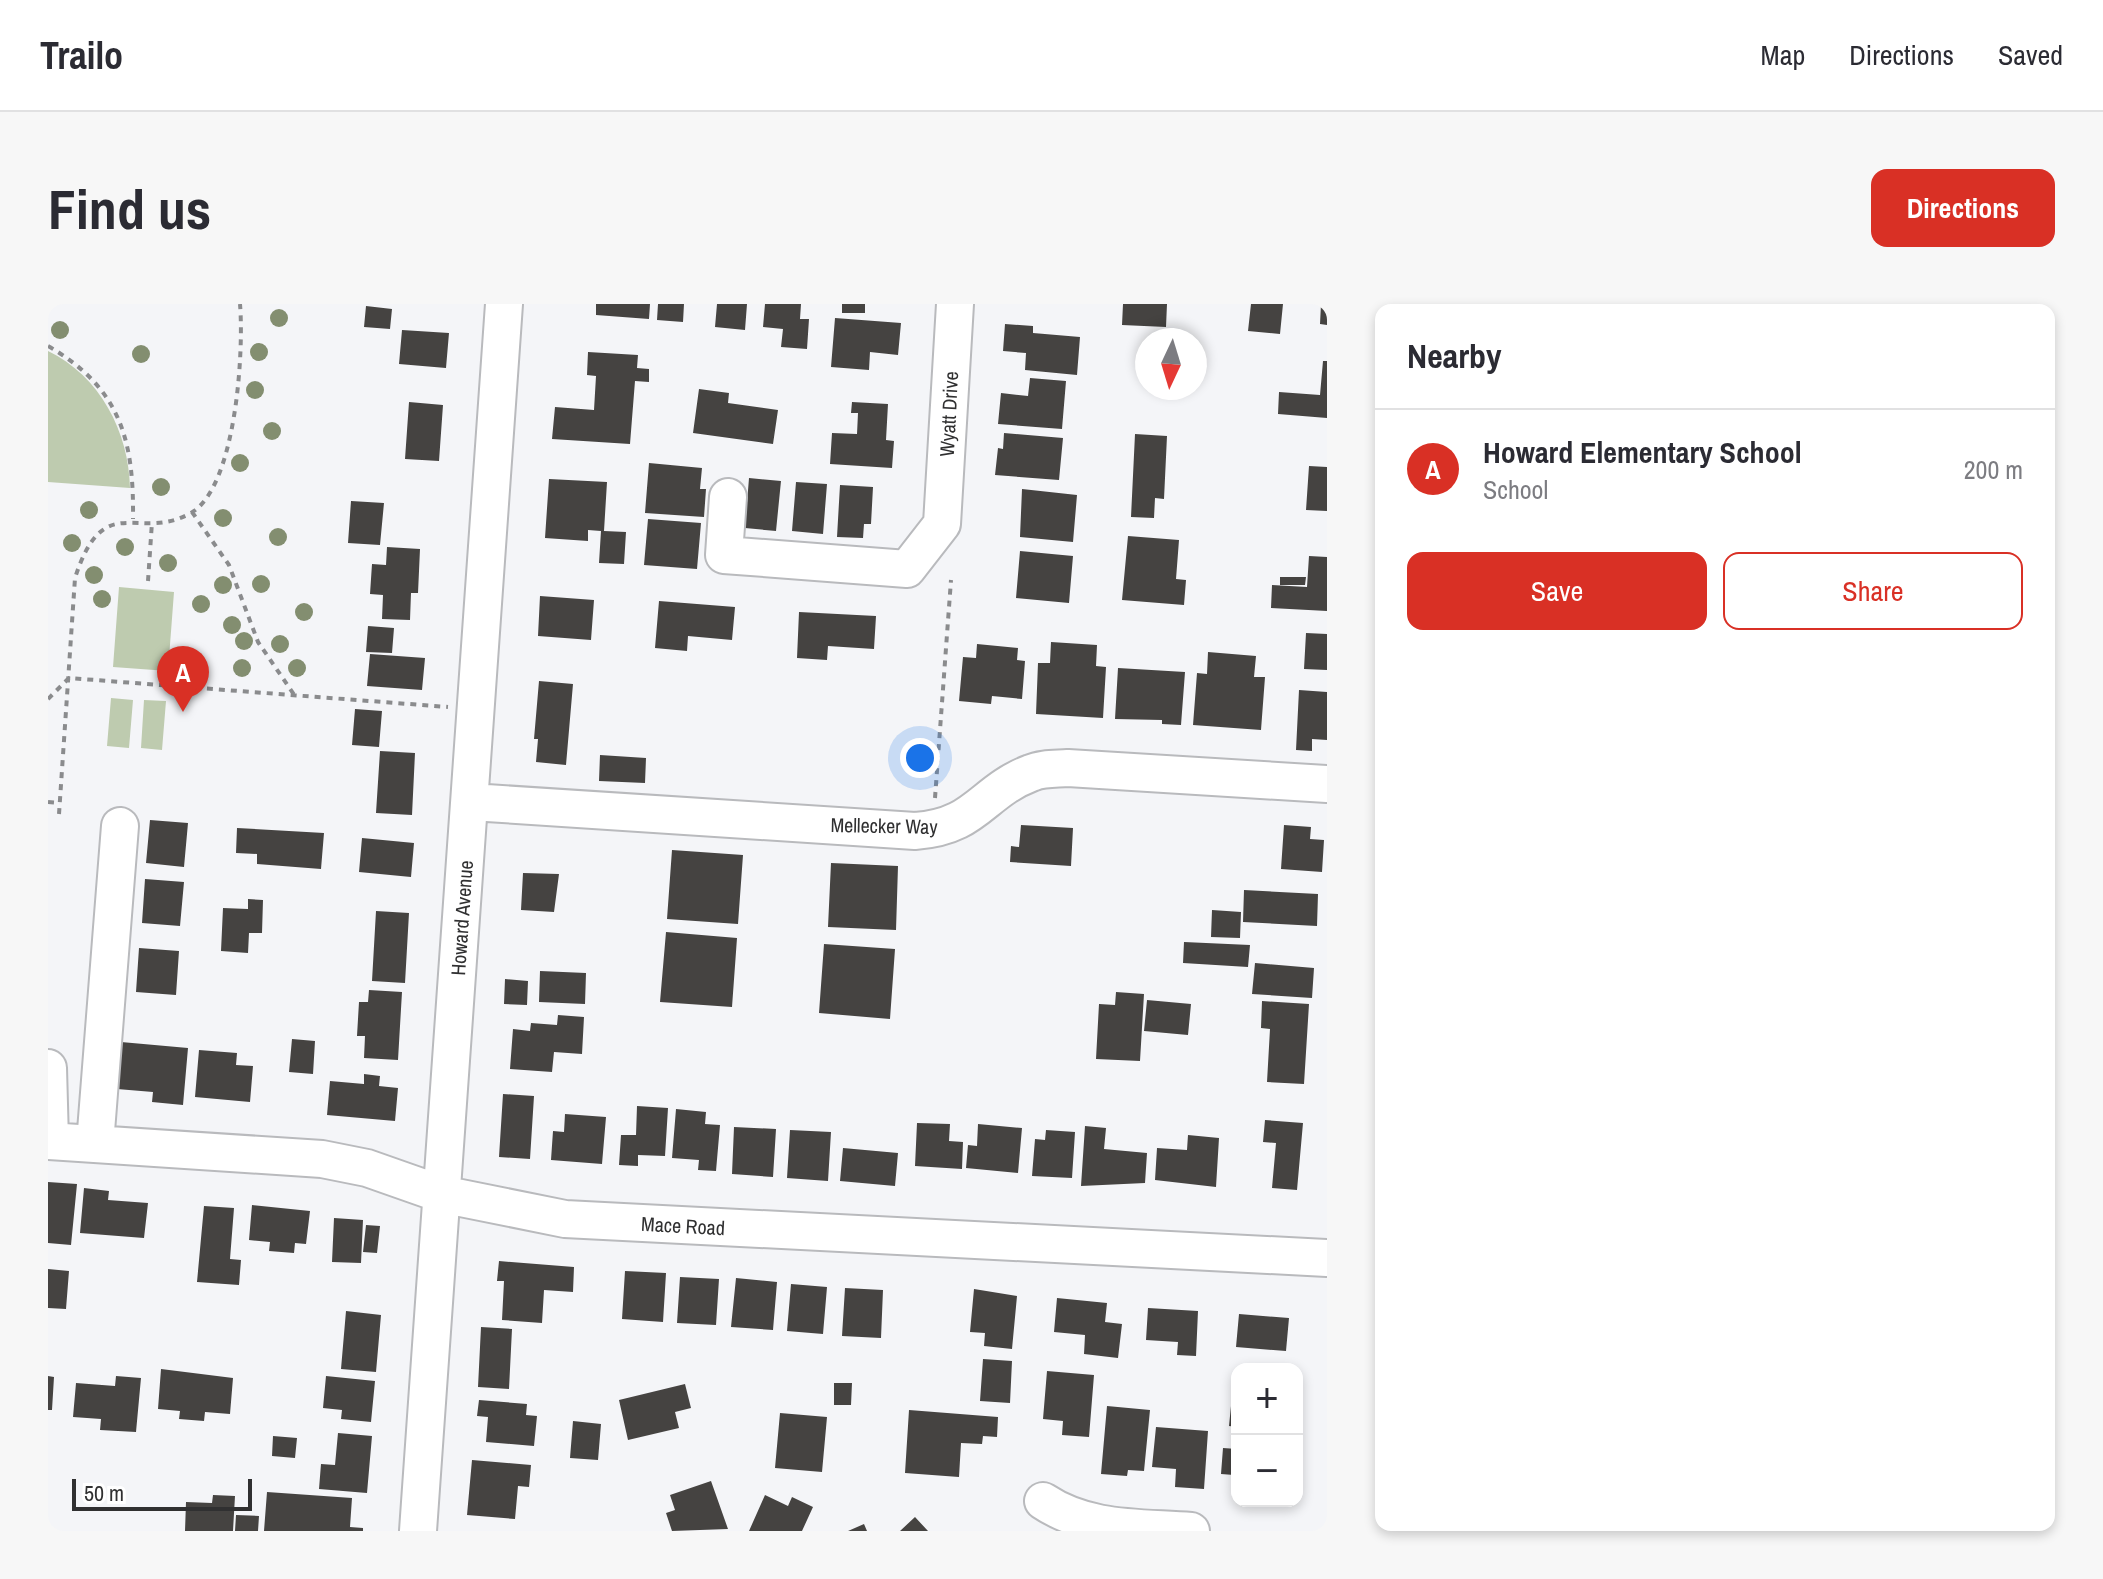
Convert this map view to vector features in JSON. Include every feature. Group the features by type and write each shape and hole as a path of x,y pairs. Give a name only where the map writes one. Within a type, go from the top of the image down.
{"street":[{"name":"Howard Avenue","path":"418,1531 504,304"},
{"name":"Wyatt Drive","path":"728,497 724,555 907,569 942,524 955,304"},
{"name":"Mellecker Way","path":"471,802 915,831 944,829 973,814 1008,784 1034,771 1068,768 1327,784"},
{"path":"95,1144 120,826"},
{"path":"48,1068 49,1141"},
{"name":"Mace Road","path":"49,1141 322,1159 367,1168 441,1194 513,1211 615,1223 1327,1258"},
{"path":"1043,1501 1065,1516 1088,1524 1191,1531"}],"path":[{"path":"59,814 75,578 79,565 102,529 117,522 152,522 192,512 210,493 230,434 240,376 240,304"},
{"path":"48,346 75,365 106,398 118,417 132,462 133,520"},
{"path":"192,512 229,565 258,642 295,696"},
{"path":"148,581 152,522"},
{"path":"935,800 951,580"},
{"path":"48,699 69,678 477,710"},
{"path":"48,802 60,803"}],"green space":[{"path":"48,351 83,375 108,408 124,446 130,488 48,482"},
{"path":"119,587 174,592 168,671 113,667"},
{"path":"111,698 133,700 129,748 107,746"},
{"path":"144,700 166,701 162,750 141,748"}],"building":[{"path":"596,304 650,304 649,319 596,315"},
{"path":"658,304 684,304 683,322 657,320"},
{"path":"717,304 747,304 745,330 715,327"},
{"path":"765,304 801,304 800,319 809,319 807,349 781,347 783,329 763,327"},
{"path":"842,304 865,304 865,313 842,313"},
{"path":"1123,304 1167,304 1166,327 1122,325"},
{"path":"1251,304 1283,304 1280,334 1248,331"},
{"path":"1321,304 1327,304 1327,325 1320,324"},
{"path":"366,306 392,309 390,329 364,327"},
{"path":"835,318 901,323 898,355 870,352 869,370 831,367"},
{"path":"1005,324 1033,326 1033,333 1080,337 1077,375 1025,370 1026,353 1003,351"},
{"path":"402,330 449,333 446,368 399,364"},
{"path":"588,352 638,355 637,368 649,369 649,382 635,381 630,444 552,439 555,407 594,410 596,376 587,375"},
{"path":"1323,361 1327,361 1327,418 1278,414 1279,392 1320,395"},
{"path":"1030,378 1066,381 1062,429 998,424 1001,393 1028,396"},
{"path":"699,389 729,393 728,403 778,410 773,444 693,433"},
{"path":"409,402 443,405 439,461 405,459"},
{"path":"852,402 888,404 886,440 894,441 892,468 830,464 832,433 857,434 858,413 851,413"},
{"path":"1004,433 1063,438 1059,480 995,475 998,448 1003,449"},
{"path":"1135,434 1167,436 1164,499 1155,498 1154,518 1131,517"},
{"path":"649,463 702,468 700,489 706,489 704,517 645,513"},
{"path":"1309,466 1327,467 1327,511 1306,510"},
{"path":"749,478 781,481 776,531 745,528"},
{"path":"549,479 607,482 604,531 626,532 624,564 599,563 601,531 588,530 588,541 545,538"},
{"path":"796,482 827,484 823,534 792,531"},
{"path":"840,485 873,487 871,524 864,524 863,538 837,537"},
{"path":"1022,489 1077,495 1073,542 1020,537"},
{"path":"351,501 384,503 380,545 348,543"},
{"path":"648,519 701,523 697,569 644,565"},
{"path":"1128,536 1179,540 1176,579 1186,580 1184,605 1122,600"},
{"path":"387,547 420,549 418,593 411,593 410,620 382,619 383,595 370,594 372,564 386,565"},
{"path":"1020,551 1073,556 1069,603 1016,598"},
{"path":"1309,556 1327,557 1327,611 1271,608 1272,585 1307,587"},
{"path":"1280,577 1306,577 1305,585 1280,585"},
{"path":"540,596 594,600 591,640 538,636"},
{"path":"659,601 735,607 732,640 688,636 687,651 655,648"},
{"path":"799,612 876,616 874,649 828,646 827,660 797,658"},
{"path":"368,626 394,628 392,653 366,652"},
{"path":"1306,633 1327,634 1327,670 1304,669"},
{"path":"1051,642 1097,645 1096,666 1106,667 1103,718 1036,714 1038,663 1050,663"},
{"path":"977,644 1018,648 1017,660 1025,661 1022,699 992,696 991,704 959,701 963,657 976,658"},
{"path":"1208,652 1256,656 1254,677 1265,677 1261,730 1193,725 1197,673 1207,674"},
{"path":"370,654 425,658 422,690 367,686"},
{"path":"1118,668 1185,672 1181,725 1162,724 1162,720 1115,719"},
{"path":"539,681 573,684 566,765 536,762 538,739 534,739"},
{"path":"1299,690 1327,692 1327,740 1312,739 1312,751 1296,750"},
{"path":"355,709 382,711 379,747 352,745"},
{"path":"380,751 415,753 412,815 376,813"},
{"path":"600,755 646,758 645,783 599,781"},
{"path":"150,820 188,823 184,867 146,863"},
{"path":"1021,825 1073,828 1071,866 1010,862 1011,846 1019,847"},
{"path":"1284,825 1311,827 1310,839 1324,840 1322,872 1281,869"},
{"path":"237,828 324,833 321,869 257,864 257,854 236,853"},
{"path":"362,838 414,843 411,877 359,872"},
{"path":"672,850 743,855 738,924 667,919"},
{"path":"831,863 898,866 896,930 828,927"},
{"path":"523,873 559,874 554,912 521,910"},
{"path":"145,879 184,882 180,926 142,923"},
{"path":"1244,890 1318,894 1317,926 1243,922"},
{"path":"248,899 263,900 262,933 249,933 248,953 221,951 223,908 248,909"},
{"path":"1212,910 1241,912 1240,938 1211,937"},
{"path":"376,911 409,913 405,983 372,981"},
{"path":"666,932 737,938 732,1007 660,1002"},
{"path":"1184,942 1250,945 1248,967 1183,963"},
{"path":"824,944 895,949 890,1019 819,1013"},
{"path":"139,948 179,951 176,995 136,992"},
{"path":"1255,963 1314,968 1312,998 1252,994"},
{"path":"540,971 586,973 585,1004 539,1002"},
{"path":"505,979 528,981 527,1005 504,1004"},
{"path":"369,990 402,992 398,1060 364,1058 365,1036 357,1036 359,1002 368,1002"},
{"path":"1116,992 1144,994 1140,1061 1096,1059 1099,1004 1115,1005"},
{"path":"1147,1000 1191,1004 1188,1035 1144,1031"},
{"path":"1262,1001 1309,1004 1304,1084 1267,1082 1270,1029 1261,1028"},
{"path":"558,1015 584,1017 582,1054 554,1052 552,1072 510,1069 513,1029 530,1031 531,1023 557,1025"},
{"path":"292,1039 315,1041 313,1074 289,1072"},
{"path":"121,1042 188,1048 183,1105 152,1102 153,1092 117,1089"},
{"path":"199,1050 237,1053 236,1065 253,1066 250,1102 195,1097"},
{"path":"364,1074 380,1076 379,1086 398,1088 395,1121 327,1115 330,1081 364,1084"},
{"path":"503,1094 534,1096 530,1159 499,1157"},
{"path":"637,1106 668,1108 665,1156 638,1155 638,1166 619,1165 621,1135 636,1135"},
{"path":"676,1109 706,1112 705,1124 720,1125 716,1171 698,1170 699,1160 672,1158"},
{"path":"565,1114 606,1117 602,1164 551,1160 553,1131 564,1132"},
{"path":"1265,1120 1303,1123 1297,1190 1272,1188 1276,1143 1263,1142"},
{"path":"917,1123 950,1124 949,1141 963,1142 962,1169 915,1166"},
{"path":"978,1124 1022,1128 1018,1173 966,1168 968,1145 977,1146"},
{"path":"1085,1126 1106,1128 1104,1149 1147,1153 1145,1183 1081,1186"},
{"path":"734,1127 776,1129 773,1177 732,1174"},
{"path":"790,1130 831,1132 828,1181 787,1178"},
{"path":"1046,1130 1075,1132 1072,1178 1032,1176 1035,1139 1045,1140"},
{"path":"1188,1135 1219,1138 1216,1187 1155,1180 1157,1148 1187,1150"},
{"path":"843,1148 898,1153 895,1186 840,1181"},
{"path":"48,1182 77,1184 71,1245 48,1243"},
{"path":"84,1188 109,1191 108,1200 148,1203 144,1238 80,1233"},
{"path":"252,1205 310,1211 306,1244 295,1243 294,1253 269,1251 270,1242 249,1240"},
{"path":"204,1206 234,1208 230,1259 241,1260 239,1285 197,1282"},
{"path":"334,1218 363,1220 361,1263 332,1262"},
{"path":"366,1225 380,1226 377,1253 363,1252"},
{"path":"499,1261 574,1267 573,1292 544,1290 542,1323 502,1320 504,1281 497,1281"},
{"path":"48,1269 69,1271 66,1309 48,1308"},
{"path":"625,1271 666,1273 663,1322 622,1319"},
{"path":"680,1277 719,1279 716,1325 677,1323"},
{"path":"736,1278 777,1282 773,1330 731,1327"},
{"path":"791,1284 827,1287 823,1334 787,1331"},
{"path":"845,1288 883,1290 881,1338 842,1336"},
{"path":"974,1289 1017,1296 1012,1349 984,1346 985,1333 970,1332"},
{"path":"1057,1298 1107,1303 1105,1322 1122,1324 1118,1358 1084,1354 1085,1335 1054,1332"},
{"path":"1148,1308 1198,1311 1196,1356 1177,1355 1178,1342 1146,1340"},
{"path":"346,1311 381,1315 376,1372 341,1369"},
{"path":"1239,1314 1289,1318 1286,1351 1236,1347"},
{"path":"481,1327 512,1329 509,1389 478,1387"},
{"path":"983,1359 1012,1361 1010,1403 980,1401"},
{"path":"161,1369 233,1378 230,1414 205,1412 204,1421 179,1419 180,1411 158,1409"},
{"path":"1047,1371 1094,1375 1089,1437 1062,1435 1063,1421 1043,1419"},
{"path":"48,1376 54,1377 52,1410 48,1410"},
{"path":"116,1376 141,1378 136,1432 100,1430 101,1419 73,1417 76,1383 115,1386"},
{"path":"326,1376 375,1381 371,1422 341,1419 342,1410 323,1408"},
{"path":"834,1383 852,1383 851,1405 834,1405"},
{"path":"685,1384 691,1408 675,1412 679,1428 628,1440 619,1400"},
{"path":"479,1400 527,1404 526,1415 537,1416 534,1446 486,1442 488,1417 477,1416"},
{"path":"1107,1406 1150,1410 1144,1471 1128,1470 1127,1476 1101,1474"},
{"path":"909,1410 998,1417 997,1437 983,1436 982,1444 961,1443 959,1477 905,1473"},
{"path":"780,1413 827,1417 822,1472 775,1468"},
{"path":"573,1421 601,1424 598,1460 570,1458"},
{"path":"1156,1427 1208,1431 1204,1489 1175,1487 1176,1469 1152,1467"},
{"path":"338,1433 372,1436 367,1493 319,1489 321,1464 335,1465"},
{"path":"273,1436 297,1438 295,1458 272,1456"},
{"path":"1223,1448 1231,1449 1231,1475 1221,1474"},
{"path":"472,1460 531,1465 529,1487 518,1486 515,1519 467,1515"},
{"path":"711,1481 728,1529 672,1531 666,1513 675,1510 670,1495"},
{"path":"267,1492 352,1498 350,1527 363,1528 363,1531 264,1531"},
{"path":"213,1495 235,1496 233,1531 185,1531 186,1502 212,1503"},
{"path":"765,1495 788,1506 792,1497 813,1507 802,1531 749,1531"},
{"path":"236,1515 259,1516 258,1531 235,1531"},
{"path":"915,1517 928,1531 900,1531"},
{"path":"864,1524 867,1531 848,1531"}],"place":[{"name":"Howard Elementary School","path":"183,712"}]}
